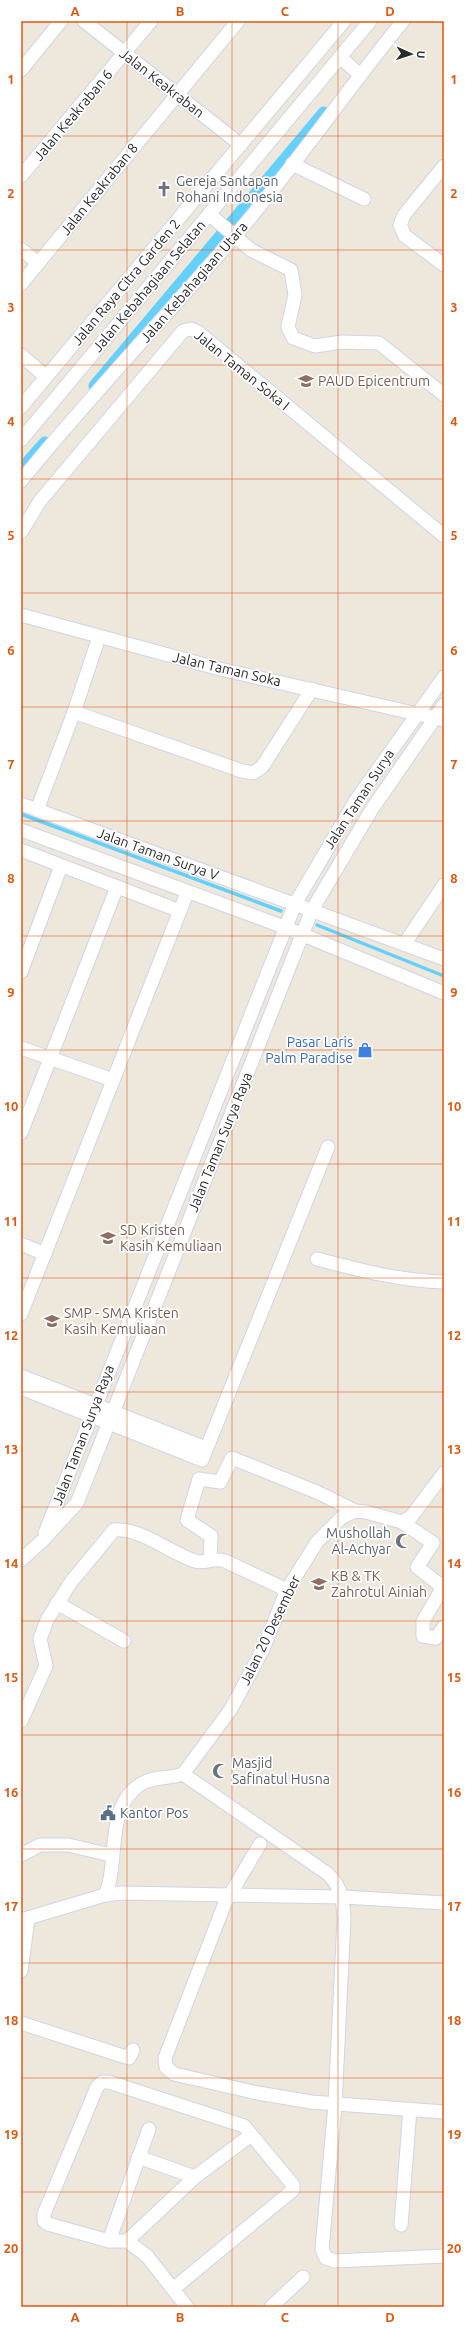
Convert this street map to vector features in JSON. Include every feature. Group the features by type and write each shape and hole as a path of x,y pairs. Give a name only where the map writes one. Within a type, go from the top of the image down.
{"street":[{"path":"21,70 61,21"},
{"name":"Jalan Keakraban","path":"84,21 241,145"},
{"name":"Jalan Keakraban 6","path":"21,176 151,21"},
{"name":"Jalan Keakraban 8","path":"21,284 176,94 238,21"},
{"name":"Jalan Raya Citra Garden 2","path":"21,407 344,21"},
{"name":"Jalan Kebahagiaan Selatan","path":"21,440 209,214 341,59 370,21"},
{"name":"Jalan Kebahagiaan Utara","path":"21,480 235,236 292,164 358,74 403,21"},
{"path":"341,59 358,74"},
{"path":"292,164 364,199"},
{"path":"444,166 404,215 400,225 404,236 444,265"},
{"path":"209,214 251,250 291,270 295,296 288,327 292,338 315,346 342,342 379,343 444,395"},
{"path":"21,249 38,263"},
{"name":"Jalan Taman Soka I","path":"21,532 40,502 182,331 191,329 198,332 444,536"},
{"path":"21,355 46,377"},
{"name":"Jalan Taman Soka","path":"21,615 220,669 439,718"},
{"path":"37,810 74,712 98,637"},
{"name":"Jalan Taman Surya","path":"284,927 295,904 356,800 416,713 444,677"},
{"path":"74,712 242,771 253,773 262,767 312,689"},
{"name":"Jalan Taman Surya","path":"302,935 312,910 372,809 439,718 444,705"},
{"name":"Jalan Taman Surya V","path":"21,804 444,958"},
{"name":"Jalan Taman Surya V","path":"21,830 187,893 284,927 444,993"},
{"path":"21,850 180,911"},
{"path":"21,972 61,866"},
{"path":"405,943 444,884"},
{"path":"21,1133 117,887"},
{"path":"21,1314 187,893"},
{"name":"Jalan Taman Surya Raya","path":"43,1540 108,1370 284,927"},
{"name":"Jalan Taman Surya Raya","path":"21,1560 43,1540 77,1502 302,935"},
{"path":"21,1048 113,1080"},
{"path":"21,1376 110,1417 206,1448 328,1147"},
{"path":"190,1164 208,1171"},
{"path":"21,1244 45,1254"},
{"path":"317,1259 354,1269 418,1281 444,1282"},
{"path":"108,1370 126,1376"},
{"path":"21,1388 93,1410"},
{"path":"210,1560 211,1536 187,1520 199,1479 220,1482 232,1458 319,1493 355,1511 366,1512 402,1522 433,1543 416,1567 443,1588 423,1621 423,1636 436,1638 444,1627"},
{"path":"402,1522 410,1517 444,1473"},
{"name":"Jalan 20 Desember","path":"183,1774 231,1709 263,1649 287,1590 317,1542 342,1517 355,1511"},
{"path":"21,1721 46,1666 41,1644 41,1634 71,1582 114,1530 119,1529 147,1538 176,1554 197,1562 218,1558 287,1590"},
{"path":"58,1603 124,1641"},
{"path":"113,1894 110,1875 112,1855 122,1806 140,1784 150,1779 183,1774 328,1874 336,1882 343,1897 344,1919 335,2105 322,2249 326,2258 335,2261 444,2256"},
{"path":"260,1844 230,1894 165,2058 166,2066 174,2074 250,2092 335,2105 444,2112"},
{"path":"21,1855 40,1845 68,1845 112,1855"},
{"path":"21,1971 24,1919 113,1894 245,1894 442,1900"},
{"path":"21,2023 129,2058 133,2050"},
{"path":"173,2290 292,2190 293,2185 244,2126 109,2082 102,2082 97,2087 44,2214 44,2221 48,2224 109,2241 127,2241 147,2256 173,2290 188,2307"},
{"path":"401,2225 410,2109"},
{"path":"109,2241 149,2129"},
{"path":"127,2241 195,2177 251,2135"},
{"path":"138,2157 195,2177"},
{"path":"273,2306 303,2277"}],"waterway":[{"path":"95,386 324,113"},
{"path":"21,470 45,443"},
{"path":"21,814 281,911"},
{"path":"317,925 444,976"}],"place":[{"name":"Gereja Santapan Rohani Indonesia","path":"164,189"},
{"name":"PAUD Epicentrum","path":"306,381"},
{"name":"Pasar Laris Palm Paradise","path":"365,1050"},
{"name":"SD Kristen Kasih Kemuliaan","path":"108,1238"},
{"name":"SMP - SMA Kristen Kasih Kemuliaan","path":"52,1321"},
{"name":"Mushollah Al-Achyar","path":"403,1541"},
{"name":"KB & TK Zahrotul Ainiah","path":"319,1584"},
{"name":"Masjid Safinatul Husna","path":"220,1771"},
{"name":"Kantor Pos","path":"108,1813"}]}
